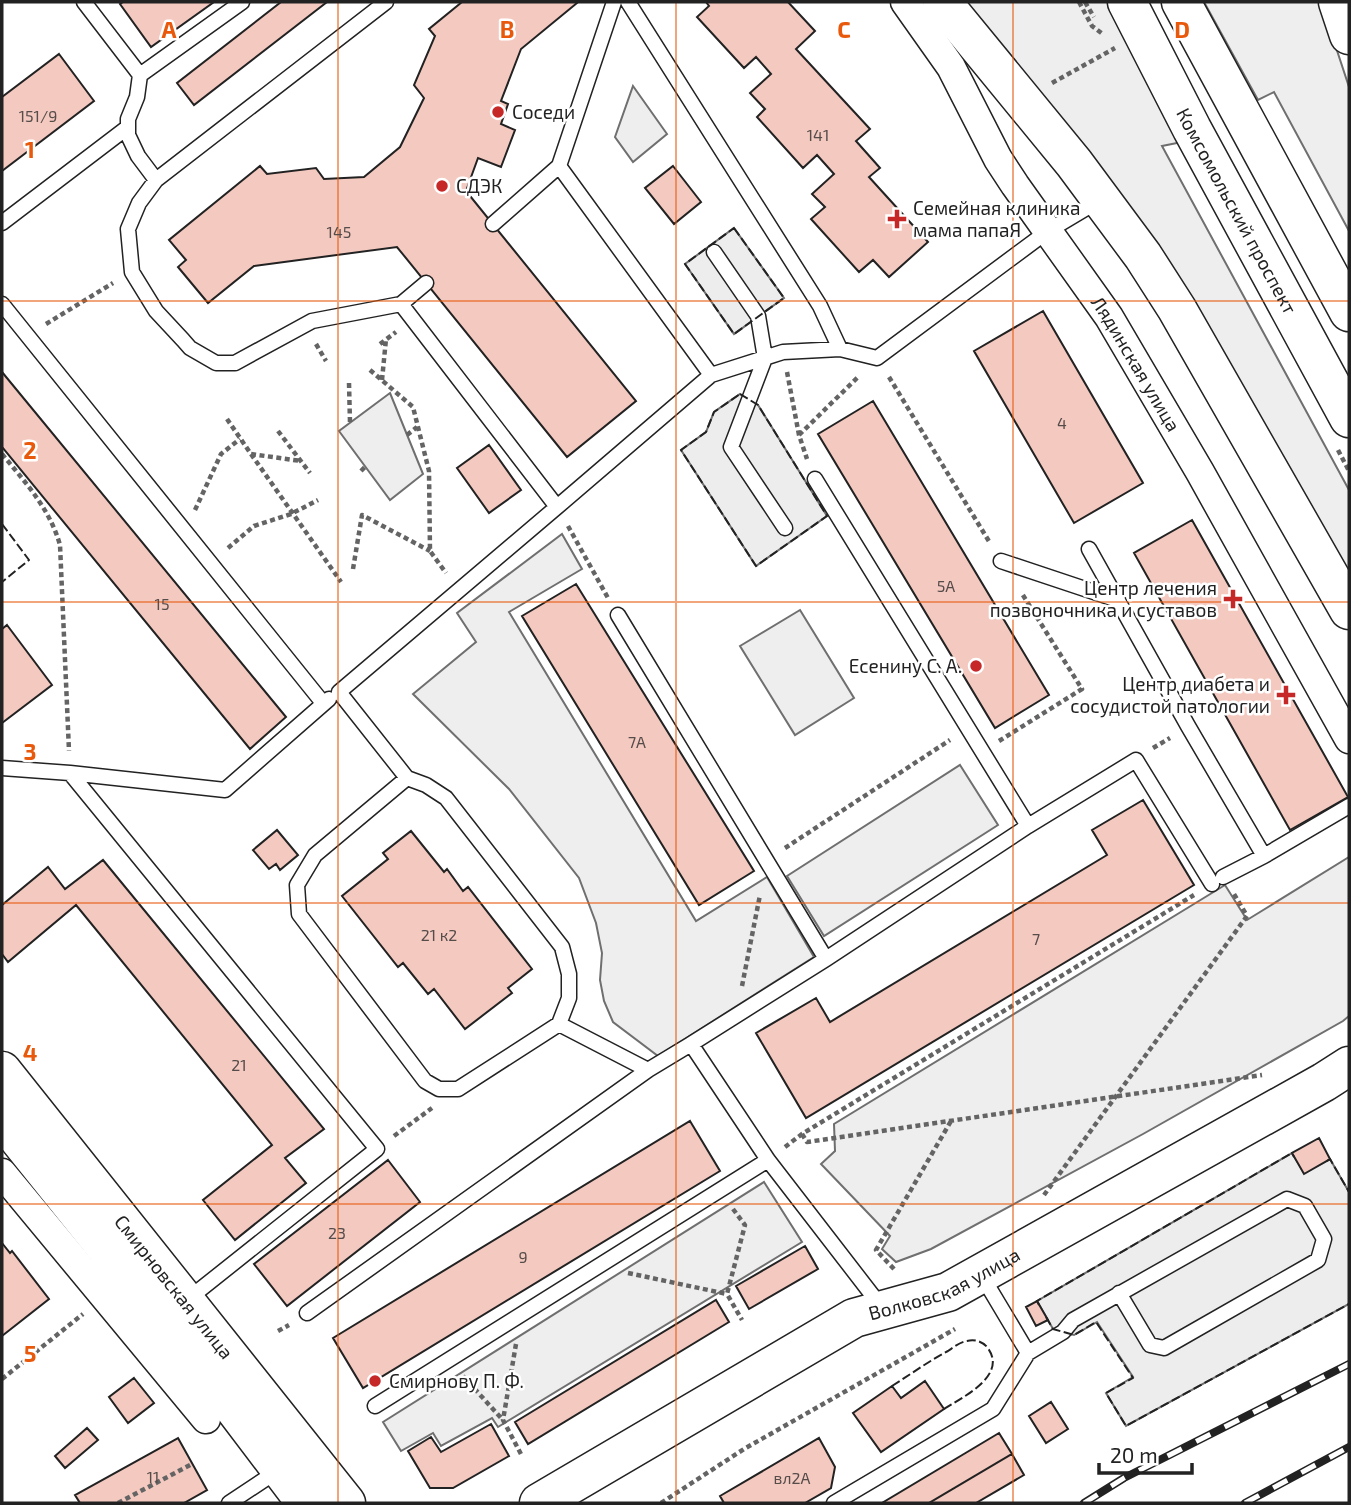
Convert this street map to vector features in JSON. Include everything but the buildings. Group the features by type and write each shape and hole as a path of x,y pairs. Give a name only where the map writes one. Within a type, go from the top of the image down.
{"main road":[{"path":"942,2 1102,198 1143,256 1177,309 1349,610"},
{"name":"Комсомольский проспект","path":"1126,2 1349,418"},
{"path":"1181,2 1349,312"},
{"path":"1338,2 1349,35"},
{"name":"Волковская улица","path":"540,1503 854,1318 948,1292 989,1289 1349,1066"},
{"name":"Смирновская улица","path":"2,1071 346,1503"},
{"name":"Смирновская улица","path":"2,1118 228,1400 306,1503"}],"street":[{"name":"Лядинская улица","path":"905,2 951,67 1014,185 1109,317 1200,472 1349,739"},
{"path":"2,1173 206,1419"}],"lane":[{"path":"84,2 139,75 136,97 128,119 128,135 138,156 156,180"},
{"path":"139,75 242,2"},
{"path":"386,2 156,180 139,203 128,229 132,272 156,311 190,348 216,363 235,363 312,321 401,304 426,283"},
{"path":"493,224 559,166 614,2"},
{"path":"628,2 820,306 840,349"},
{"path":"2,223 128,127"},
{"path":"559,166 712,375"},
{"path":"2,768 225,790 323,703 712,375 783,352 840,349 877,358 1048,231 1102,198"},
{"path":"714,252 758,316 765,358 731,447 785,528"},
{"path":"2,304 323,703"},
{"path":"401,304 557,507"},
{"path":"815,479 1028,826"},
{"path":"1089,549 1264,856"},
{"path":"1001,561 1118,600"},
{"path":"618,615 826,959"},
{"path":"339,692 407,778 426,785 446,798 562,947 569,974 569,998 559,1024 458,1089 439,1089 425,1081 299,914 297,885 315,855 407,778"},
{"path":"307,1313 648,1070 826,959 1028,826 1136,760 1218,880 1349,806"},
{"path":"69,773 377,1149 186,1301"},
{"path":"559,1024 648,1070"},
{"path":"691,1044 768,1160 884,1310"},
{"path":"375,1406 768,1160"},
{"path":"834,1503 993,1409 1028,1353 1063,1332 1073,1320 1119,1293 1287,1199 1305,1206 1324,1239 1318,1260 1164,1348 1150,1345 1119,1293"},
{"path":"989,1289 1028,1353"},
{"path":"229,1503 281,1469"}],"path":[{"path":"1021,99 1119,46 1092,26 1079,2"},
{"path":"27,335 132,272"},
{"path":"382,380 386,339"},
{"path":"783,352 799,436 815,479"},
{"path":"799,436 877,358 1082,689 982,751"},
{"path":"370,370 413,407 429,471 430,551"},
{"path":"349,383 350,423"},
{"path":"226,419 341,582"},
{"path":"407,435 418,426"},
{"path":"278,430 310,473"},
{"path":"180,525 196,510 220,454 240,439"},
{"path":"2,454 38,499 56,529 60,545 69,773"},
{"path":"251,454 301,461"},
{"path":"211,563 254,526 291,514 318,500"},
{"path":"557,507 618,615"},
{"path":"353,569 362,515 430,551 459,590"},
{"path":"1136,760 1188,726"},
{"path":"737,1015 766,860 968,728"},
{"path":"768,1160 802,1134 1218,880"},
{"path":"1044,1195 1247,916"},
{"path":"802,1134 807,1142 1266,1075"},
{"path":"377,1149 458,1089"},
{"path":"894,1269 876,1250 952,1121"},
{"path":"719,1191 745,1225 727,1294 742,1320"},
{"path":"598,1267 727,1294"},
{"path":"661,1503 989,1289"},
{"path":"2,1379 85,1313"},
{"path":"503,1420 521,1315"},
{"path":"448,1360 503,1420 522,1456"},
{"path":"118,1503 192,1464"}],"shaded area":[{"path":"963,2 1108,2 1182,142 1162,146 1349,490 1349,578"},
{"path":"1204,2 1321,2 1349,87 1349,231 1274,92 1258,100"},
{"path":"633,86 667,134 633,162 615,137"},
{"path":"734,228 784,298 734,334 685,264"},
{"path":"390,393 423,474 390,500 339,431"},
{"path":"740,394 758,405 827,516 756,566 681,450 706,432 714,412"},
{"path":"562,534 582,569 509,612 696,921 767,877 814,957 658,1056 613,1022 604,1001 600,980 602,953 596,923 579,878 509,789 413,694 476,642 457,613"},
{"path":"800,610 854,698 795,735 740,646"},
{"path":"960,765 998,825 824,936 787,876"},
{"path":"1349,857 1349,1016 1343,1021 931,1249 896,1262 882,1249 890,1236 821,1164 835,1151 834,1124 1225,885 1247,920"},
{"path":"1292,1153 1304,1173 1330,1159 1349,1192 1349,1304 1126,1426 1106,1393 1133,1377 1097,1322 1074,1335 1053,1329 1037,1301"},
{"path":"764,1182 802,1242 498,1427 492,1418 441,1446 433,1433 401,1451 383,1422"}],"railway":[{"path":"1084,1503 1124,1478 1349,1364"},
{"path":"1245,1503 1349,1447"}],"fence":[{"path":"734,228 784,298 734,334 685,264 734,228"},
{"path":"740,394 758,405 827,516 756,566 681,450 706,432 714,412 740,394"},
{"path":"2,524 29,560 2,582"},
{"path":"1039,1305 1037,1301 1292,1153 1294,1157"},
{"path":"1327,1161 1330,1159 1349,1192"},
{"path":"1046,1317 1053,1329 1074,1335 1096,1322 1133,1378 1106,1393 1126,1426 1349,1304"},
{"path":"892,1386 959,1344 972,1340 983,1343 992,1357 988,1376 972,1391 944,1409"}],"place":[{"name":"Соседи","path":"498,112"},
{"name":"СДЭК","path":"442,186"},
{"name":"Семейная клиника мама папаЯ","path":"897,219"},
{"name":"Центр лечения позвоночника и суставов","path":"1233,599"},
{"name":"Есенину С. А.","path":"976,666"},
{"name":"Центр диабета и сосудистой патологии","path":"1286,695"},
{"name":"Смирнову П. Ф.","path":"375,1381"}]}
